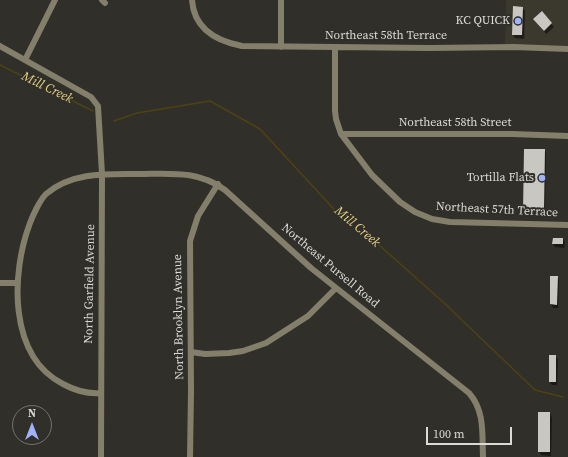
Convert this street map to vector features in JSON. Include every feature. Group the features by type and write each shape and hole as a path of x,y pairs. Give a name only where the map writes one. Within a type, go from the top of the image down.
{"street":[{"path":"0,46 25,60 55,0"},
{"name":"Northeast 58th Terrace","path":"192,0 197,19 207,31 235,44 249,46 428,48 514,47 568,49"},
{"path":"281,0 281,47"},
{"path":"335,47 335,111 341,134"},
{"name":"North Garfield Avenue","path":"25,60 91,97 98,106 102,174 100,393 101,457"},
{"name":"Northeast 58th Street","path":"341,134 512,134 568,136"},
{"name":"Northeast 57th Terrace","path":"341,134 372,175 407,208 423,216 450,222 568,225"},
{"name":"Northeast Pursell Road","path":"100,393 86,392 69,387 54,379 38,364 30,350 21,324 18,283 21,251 34,214 45,195 77,177 102,174 167,173 192,175 218,184 311,268 469,394 473,398 482,419 483,457"},
{"name":"North Brooklyn Avenue","path":"190,457 190,241 198,216 218,184"},
{"path":"0,284 18,283"},
{"path":"191,352 205,354 229,353 243,351 266,344 308,316 336,288"}],"shaded area":[{"path":"506,0 568,0 568,46 505,44"}],"building":[{"name":"KC QUICK","path":"513,6 523,7 522,35 512,35"},
{"path":"542,11 552,23 544,31 533,19"},
{"path":"524,149 545,149 544,212 523,212"},
{"path":"553,238 563,238 563,244 552,244"},
{"path":"550,276 558,276 557,305 550,304"},
{"path":"549,355 556,355 556,382 549,382"},
{"path":"538,412 550,412 550,452 538,452"}],"waterway":[{"name":"Mill Creek","path":"0,65 93,111"},
{"name":"Mill Creek","path":"114,121 137,113 210,101 260,129 343,219 379,245 442,301 535,390 563,397"}],"place":[{"name":"KC QUICK","path":"518,21"},
{"name":"Tortilla Flats","path":"542,178"}]}
